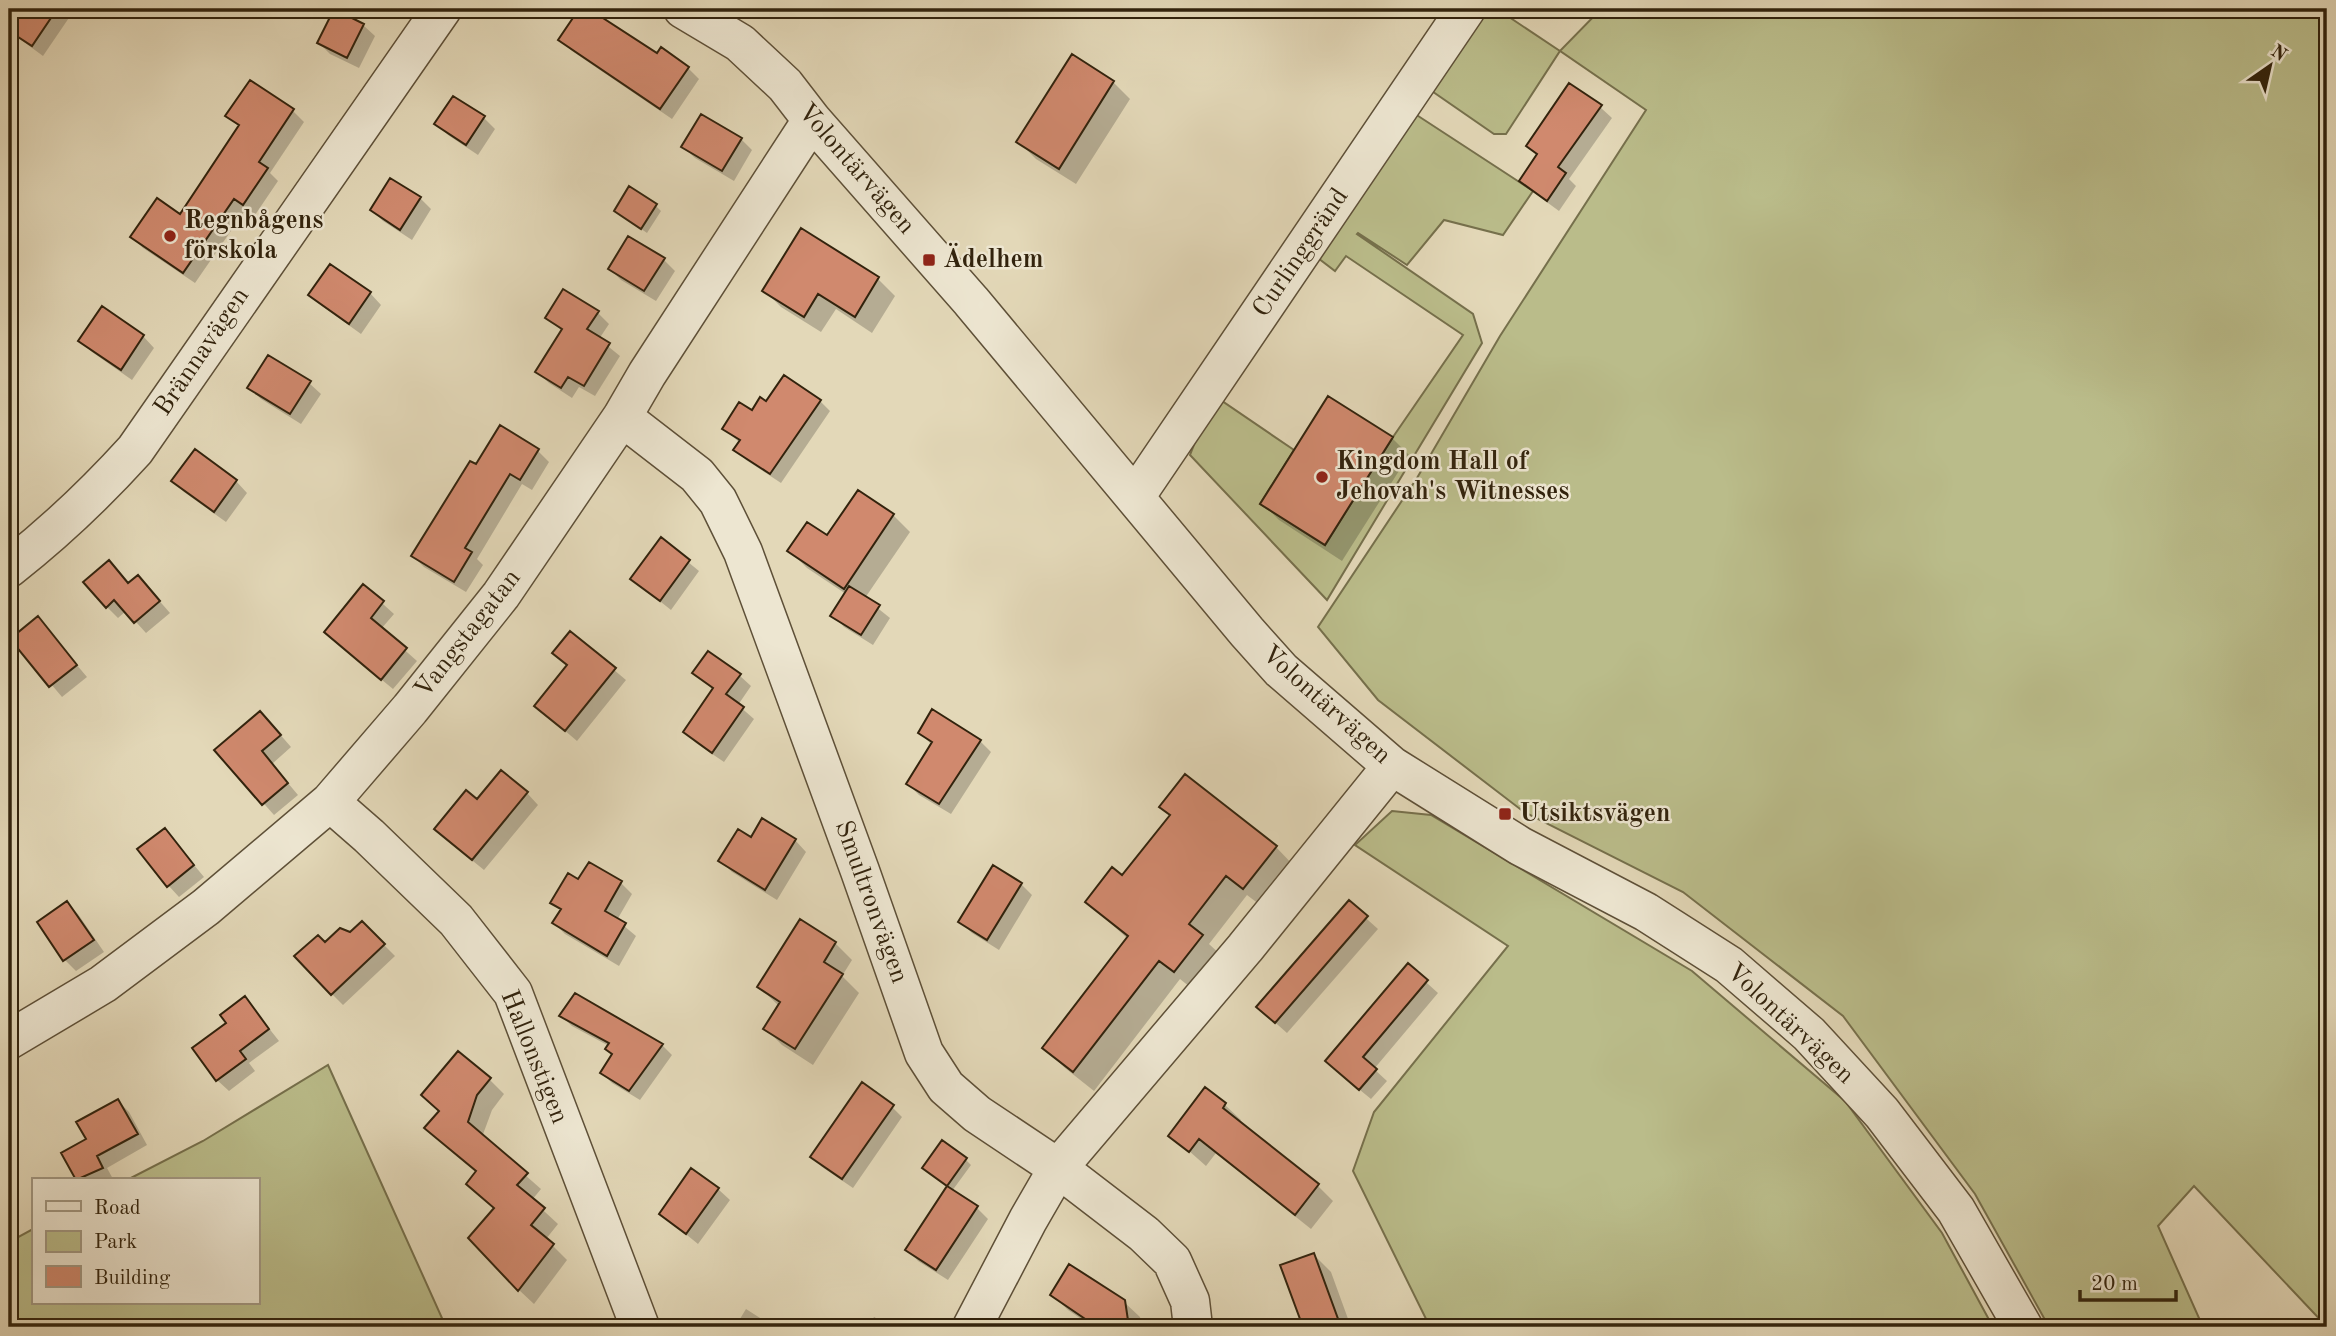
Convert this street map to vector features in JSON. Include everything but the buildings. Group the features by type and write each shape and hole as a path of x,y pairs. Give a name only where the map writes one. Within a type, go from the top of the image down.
{"street":[{"name":"Brännavägen","path":"9,568 49,537 99,490 135,450 442,9"},
{"name":"Volontärvägen","path":"683,9 740,43 785,85 812,120 971,301 1281,670 1392,766 1520,846 1646,912 1729,965 1809,1034 1882,1113 1956,1210 2023,1327"},
{"name":"Curlinggränd","path":"1135,497 1466,9"},
{"name":"Vangstagatan","path":"9,1040 103,984 145,953 206,907 330,802 410,709 501,595 622,418 647,374 812,120"},
{"name":"Smultronvägen","path":"622,418 697,475 718,501 743,552 924,1053 946,1087 977,1114 1058,1168 1143,1234 1172,1261 1190,1301 1193,1327"},
{"path":"972,1327 1027,1220 1058,1168 1245,948 1392,766"},
{"name":"Hallonstigen","path":"330,802 456,920 513,993 640,1327"}],"green space":[{"path":"1479,9 1497,9 1560,51 1506,134 1494,134 1426,87"},
{"path":"1601,9 2327,9 2327,1327 2194,1186 2158,1226 2203,1327 2049,1327 1975,1194 1843,1016 1683,892 1524,812 1378,700 1318,627 1417,478 1500,336 1646,110 1560,51"},
{"path":"1409,110 1533,191 1503,235 1444,220 1407,265 1357,234 1473,314 1482,343 1327,600 1190,455 1203,422 1219,399 1294,450 1260,504 1325,545 1393,437 1463,335 1346,256 1335,271 1314,255"},
{"path":"1392,811 1431,815 1692,971 1845,1101 1942,1233 1993,1327 1430,1327 1353,1171 1374,1112 1508,946 1355,845"},
{"path":"328,1065 446,1327 9,1327 9,1242 32,1230 32,1304 259,1304 259,1178 131,1178 203,1141"}],"place":[{"name":"Regnbågens förskola","path":"170,236"},
{"name":"Ädelhem","path":"929,260"},
{"name":"Kingdom Hall of Jehovah's Witnesses","path":"1322,477"},
{"name":"Utsiktsvägen","path":"1505,814"}]}
